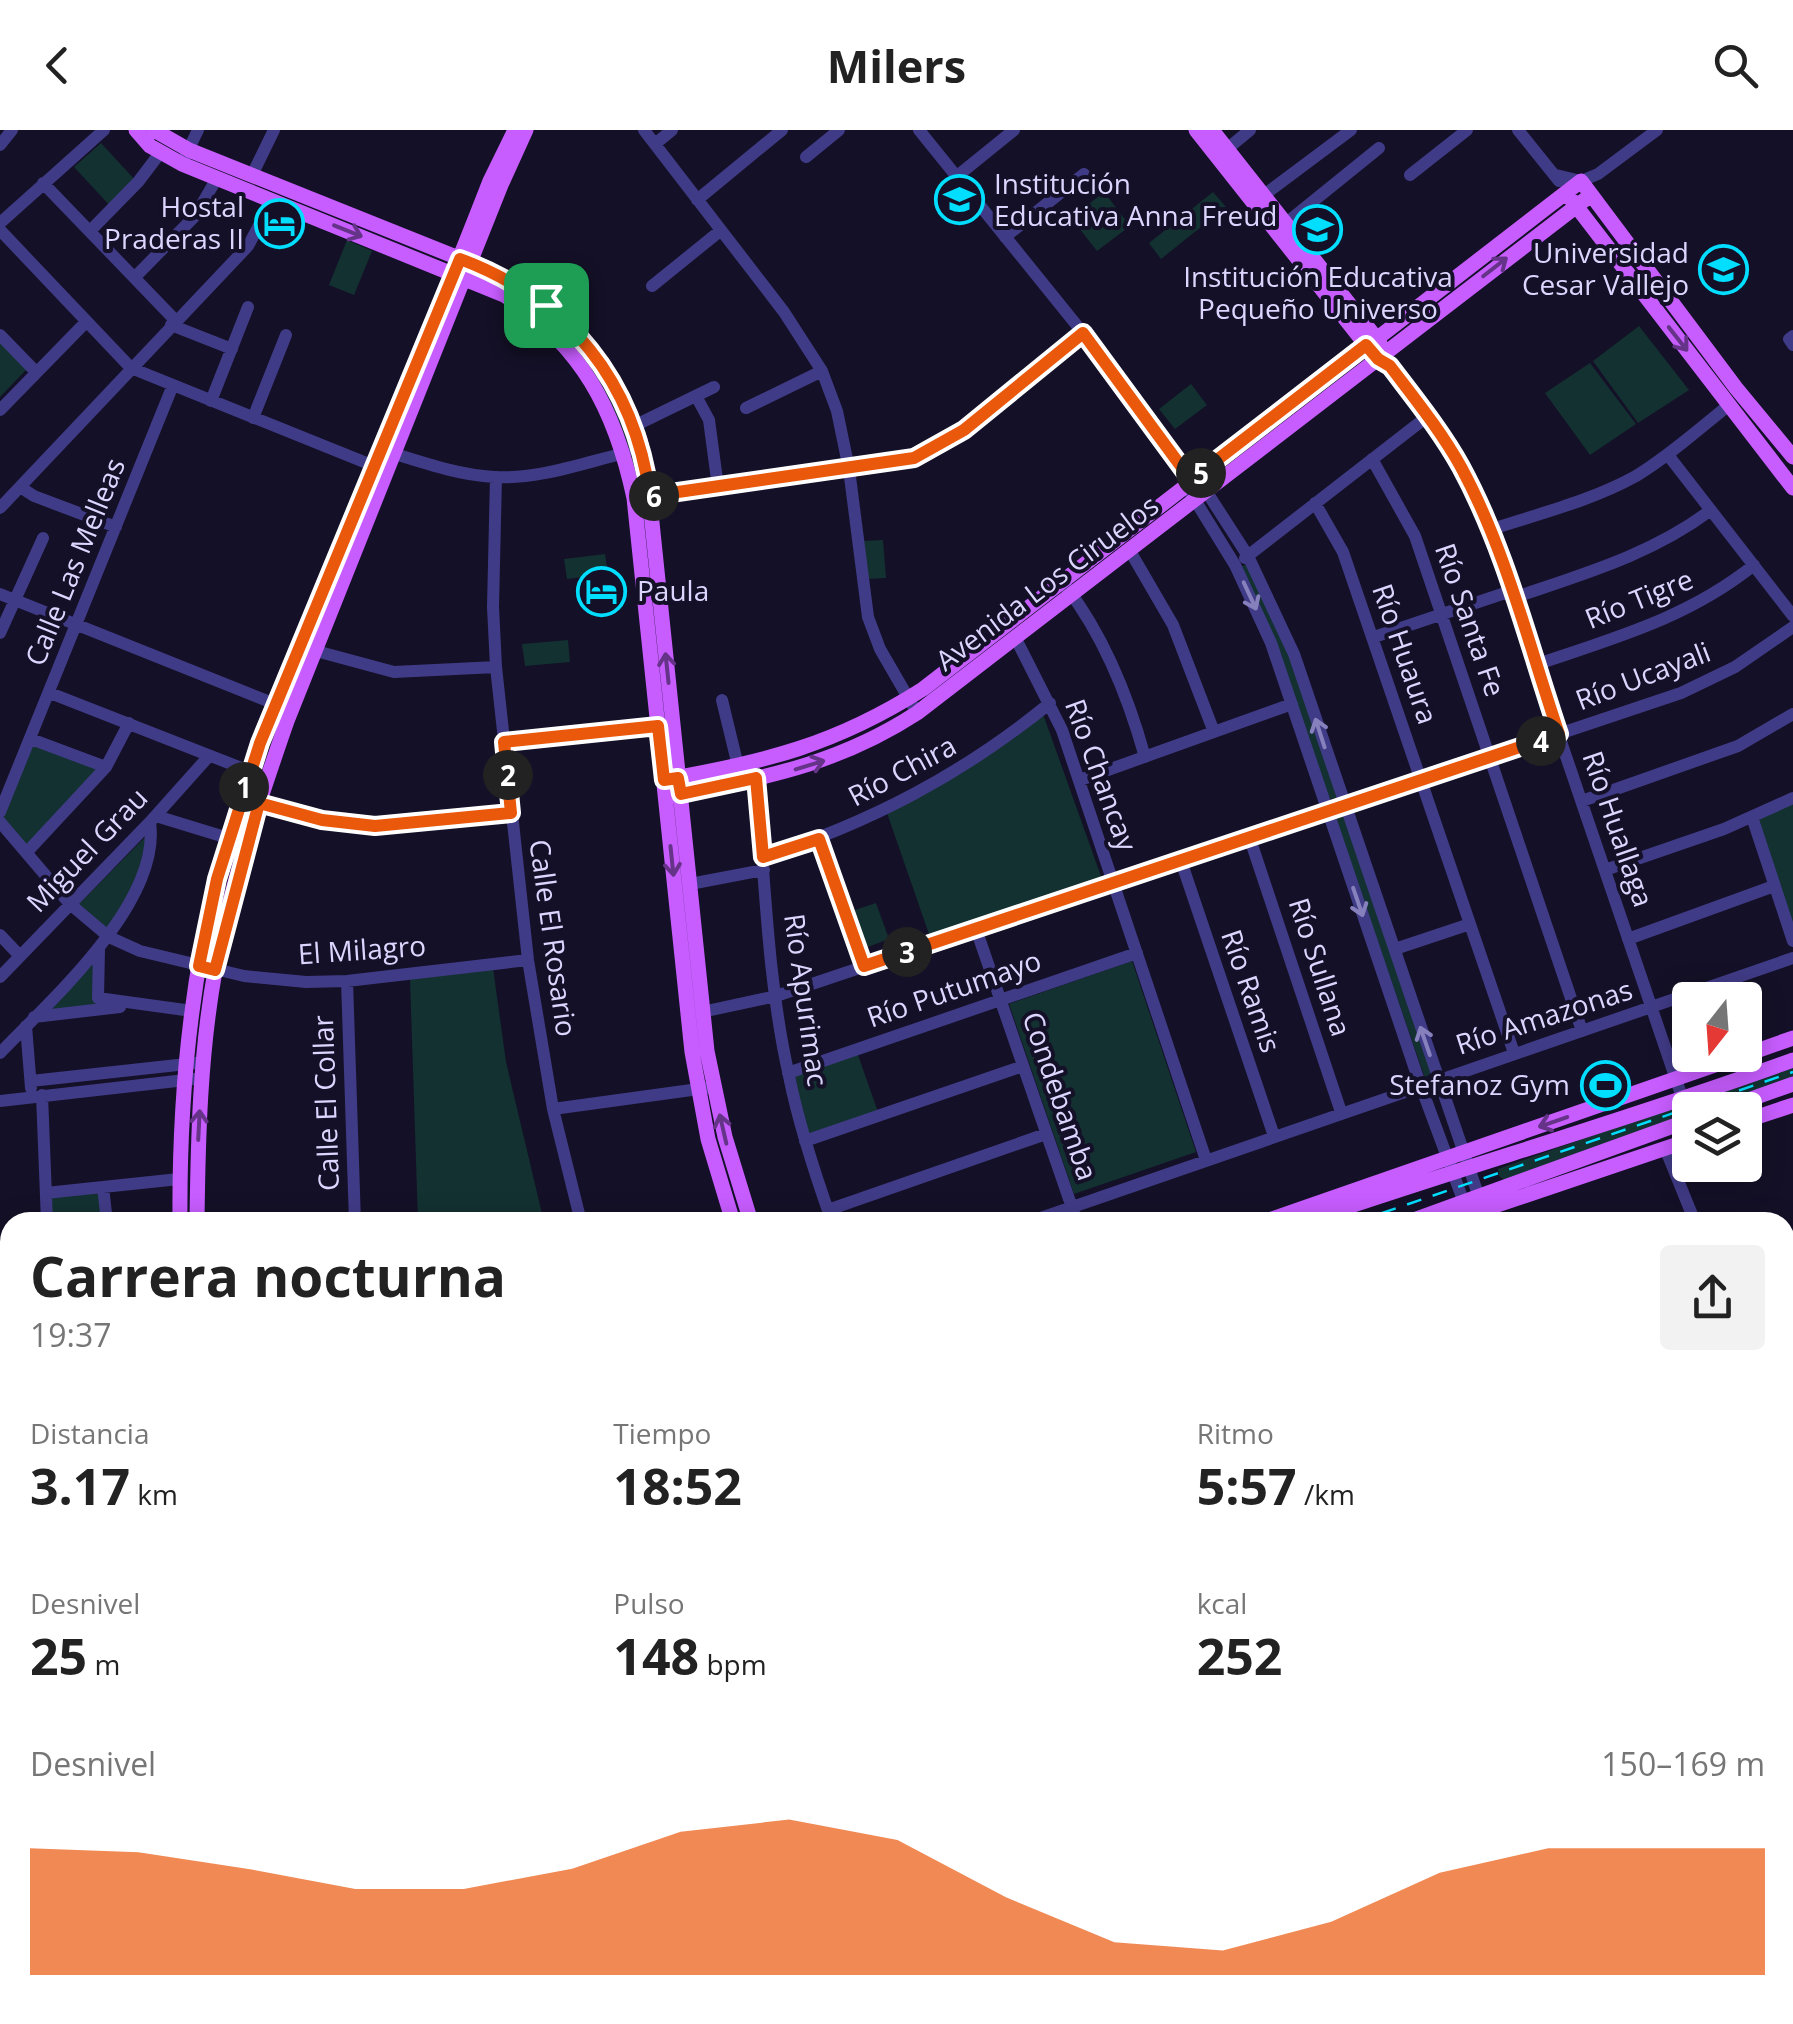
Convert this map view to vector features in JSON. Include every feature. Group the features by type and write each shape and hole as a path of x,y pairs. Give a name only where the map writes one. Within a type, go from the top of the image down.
{"main road":[{"path":"136,130 160,153 252,176 462,268"},
{"path":"154,130 216,178 528,292 610,376 643,452 642,497 706,1088 748,1212"},
{"path":"180,1212 185,1072 192,1011 259,803 514,130"},
{"path":"197,1212 207,968 228,838 275,704 374,466 526,130"},
{"path":"1196,130 1259,199 1385,359"},
{"path":"1212,130 1259,199 1286,224 1371,342"},
{"path":"1586,188 1728,405 1793,488"},
{"name":"Avenida Los Ciruelos","path":"672,787 825,742 908,698 1007,626 1566,192 1586,188"},
{"name":"Avenida Los Ciruelos","path":"672,787 756,778 840,756 917,713 1385,359 1575,206 1586,188"},
{"path":"1566,192 1793,457"},
{"path":"574,343 642,497"},
{"path":"596,387 610,376"},
{"path":"655,620 658,726 690,884 708,1139 730,1212"},
{"path":"1762,1049 1793,1038"},
{"path":"1705,1092 1793,1060"},
{"path":"1296,1212 1467,1159 1696,1072"},
{"path":"1762,1095 1793,1084"},
{"path":"1467,1159 1672,1103"},
{"path":"1762,1115 1793,1104"},
{"path":"1464,1212 1672,1127"},
{"path":"1449,1212 1672,1146"},
{"path":"1329,1212 1449,1165"}],"street":[{"path":"0,145 12,130"},
{"path":"104,130 0,226 85,323 131,368 374,466"},
{"path":"186,157 198,130"},
{"path":"252,176 274,130"},
{"path":"644,130 784,312 822,371 837,411 849,469 868,617 880,649 917,713"},
{"path":"654,144 672,130"},
{"path":"696,200 782,130"},
{"path":"806,156 840,130"},
{"path":"919,130 1083,333 1191,480 1189,489 1201,496 1248,556 1294,654 1467,1159 1474,1206"},
{"path":"956,177 1014,130"},
{"path":"1227,149 1250,130"},
{"path":"1259,199 1351,130"},
{"path":"1410,176 1467,130"},
{"path":"1518,130 1566,192"},
{"path":"1556,176 1586,188 1598,174 1657,130"},
{"path":"1286,224 1379,148"},
{"path":"90,231 160,153"},
{"path":"1005,237 1084,174"},
{"path":"135,277 195,216 216,178"},
{"path":"43,183 135,277 173,323 232,349"},
{"path":"0,508 248,246 272,200"},
{"path":"652,286 720,230"},
{"path":"211,401 248,307"},
{"path":"0,410 85,323"},
{"path":"642,497 914,458 964,430 1083,333"},
{"path":"0,335 36,372"},
{"path":"253,418 286,335"},
{"path":"1793,336 1789,339 1793,345"},
{"name":"Río Huallaga","path":"1385,359 1462,470 1490,530 1680,1092"},
{"path":"746,408 822,371"},
{"name":"Calle Las Melleas","path":"0,812 172,385"},
{"path":"634,426 714,387"},
{"path":"696,396 710,420 718,487"},
{"path":"1490,530 1609,489 1668,454 1728,405"},
{"path":"1235,566 1428,416"},
{"path":"394,454 496,478 548,472 625,453"},
{"path":"1668,454 1793,616"},
{"name":"Río Santa Fe","path":"1372,459 1406,516 1442,614 1582,1031"},
{"name":"Calle El Rosario","path":"496,478 496,667 511,813 528,960 553,1108 578,1212"},
{"path":"20,487 116,527"},
{"path":"1201,496 1271,643 1449,1165 1474,1206"},
{"name":"Río Huaura","path":"1315,504 1343,552 1374,637 1514,1053"},
{"path":"1374,637 1636,556 1686,529 1710,510"},
{"path":"0,633 7,597 43,538"},
{"path":"1130,551 1172,625 1214,732"},
{"name":"Río Tigre","path":"1535,665 1682,613 1754,565"},
{"path":"1062,581 1111,660 1144,757"},
{"path":"7,597 275,704"},
{"name":"Río Ucayali","path":"702,1012 776,996 1559,734 1708,680 1735,667 1793,627"},
{"name":"Río Chancay","path":"1016,638 1050,703 1080,780 1206,1160"},
{"path":"316,651 394,672 496,667"},
{"path":"50,693 249,771"},
{"path":"722,700 738,766"},
{"name":"Río Chira","path":"690,884 764,864 882,813 998,744 1050,703"},
{"path":"1080,780 1292,704"},
{"path":"1582,801 1723,752 1791,721"},
{"path":"26,852 106,768 129,723"},
{"path":"504,742 658,726"},
{"path":"31,739 106,768"},
{"name":"Miguel Grau","path":"0,976 209,756"},
{"name":"Río Apurimac","path":"756,778 776,996 788,1073 804,1142 829,1212"},
{"path":"1605,870 1752,818 1793,798"},
{"path":"259,803 322,820 375,826 511,813"},
{"path":"1752,818 1793,941"},
{"path":"0,1054 5,1037 30,1021 110,938 144,867 153,819 228,838"},
{"path":"0,822 70,904 110,938"},
{"name":"Río Sullana","path":"1250,838 1342,1112"},
{"path":"819,839 864,966"},
{"name":"Río Ramis","path":"1181,862 1274,1136"},
{"path":"1628,938 1774,886"},
{"path":"1398,948 1470,924"},
{"name":"Condebamba","path":"976,929 1072,1212"},
{"path":"0,936 20,956"},
{"name":"El Milagro","path":"110,938 140,951 207,968 276,980 347,981 528,960"},
{"path":"99,949 98,998 192,1011"},
{"name":"Río Putumayo","path":"788,1073 1136,953"},
{"name":"Río Amazonas","path":"1059,1212 1793,958"},
{"name":"Calle El Collar","path":"347,981 356,1212"},
{"path":"30,1021 115,1008 125,1003"},
{"path":"30,1021 31,1081 37,1096 47,1212"},
{"path":"804,1142 1023,1066"},
{"path":"31,1081 203,1071"},
{"path":"0,1101 185,1072"},
{"path":"553,1108 706,1088"},
{"path":"841,1212 1046,1134"},
{"path":"1666,1148 1688,1212"},
{"path":"46,1193 179,1178"},
{"path":"103,1187 106,1212"},
{"path":"0,1306 0,1380"}],"green space":[{"path":"101,143 136,181 112,208 74,167"},
{"path":"1104,192 1130,226 1097,251 1071,218"},
{"path":"1213,192 1226,207 1161,259 1149,243"},
{"path":"347,240 372,251 354,295 329,285"},
{"path":"483,270 560,321 609,384 635,443 644,487 636,488 599,384 480,278"},
{"path":"1639,326 1689,390 1638,423 1593,361"},
{"path":"0,341 27,369 0,397"},
{"path":"1590,363 1636,424 1590,455 1545,393"},
{"path":"1191,384 1207,405 1175,429 1159,409"},
{"path":"883,540 886,578 866,579 863,541"},
{"path":"605,554 608,574 567,579 564,559"},
{"path":"1247,564 1281,629 1337,798 1330,799 1242,566"},
{"path":"568,640 570,662 525,666 522,644"},
{"path":"1043,714 1102,879 930,937 887,813"},
{"path":"34,742 100,768 26,847 0,819"},
{"path":"1793,798 1793,941 1752,817"},
{"path":"1342,813 1432,1072 1425,1078 1334,816"},
{"path":"148,834 134,888 112,933 78,905"},
{"path":"876,903 889,939 865,948 852,911"},
{"path":"98,959 94,994 112,1005 40,1015"},
{"path":"1132,961 1196,1152 1074,1194 1009,1004"},
{"path":"493,968 506,1062 542,1212 418,1212 410,979"},
{"path":"858,1055 878,1112 808,1135 794,1076"},
{"path":"1793,1063 1793,1080 1757,1092 1713,1092"},
{"path":"1672,1107 1672,1121 1504,1180 1498,1169"},
{"path":"100,1192 102,1212 51,1212 50,1197"}],"railway":[{"path":"1385,1212 1793,1072"}],"place":[{"name":"Institución Educativa Anna Freud","path":"959,200"},
{"name":"Hostal Praderas II","path":"279,223"},
{"name":"Institución Educativa Pequeño Universo","path":"1318,229"},
{"name":"Universidad Cesar Vallejo","path":"1724,269"},
{"name":"Paula","path":"602,591"},
{"name":"Stefanoz Gym","path":"1605,1085"}],"route":[{"path":"460,259 506,279 546,305 565,321 610,376 640,440 650,496 914,458 964,430 1083,333 1191,480 1366,345 1390,366 1462,470 1490,530 1559,734 864,966 819,839 763,857 756,778 681,794 678,778 664,780 658,726 504,742 511,813 375,826 322,820 259,803 215,970 199,966 217,879 260,743 460,259"}]}
